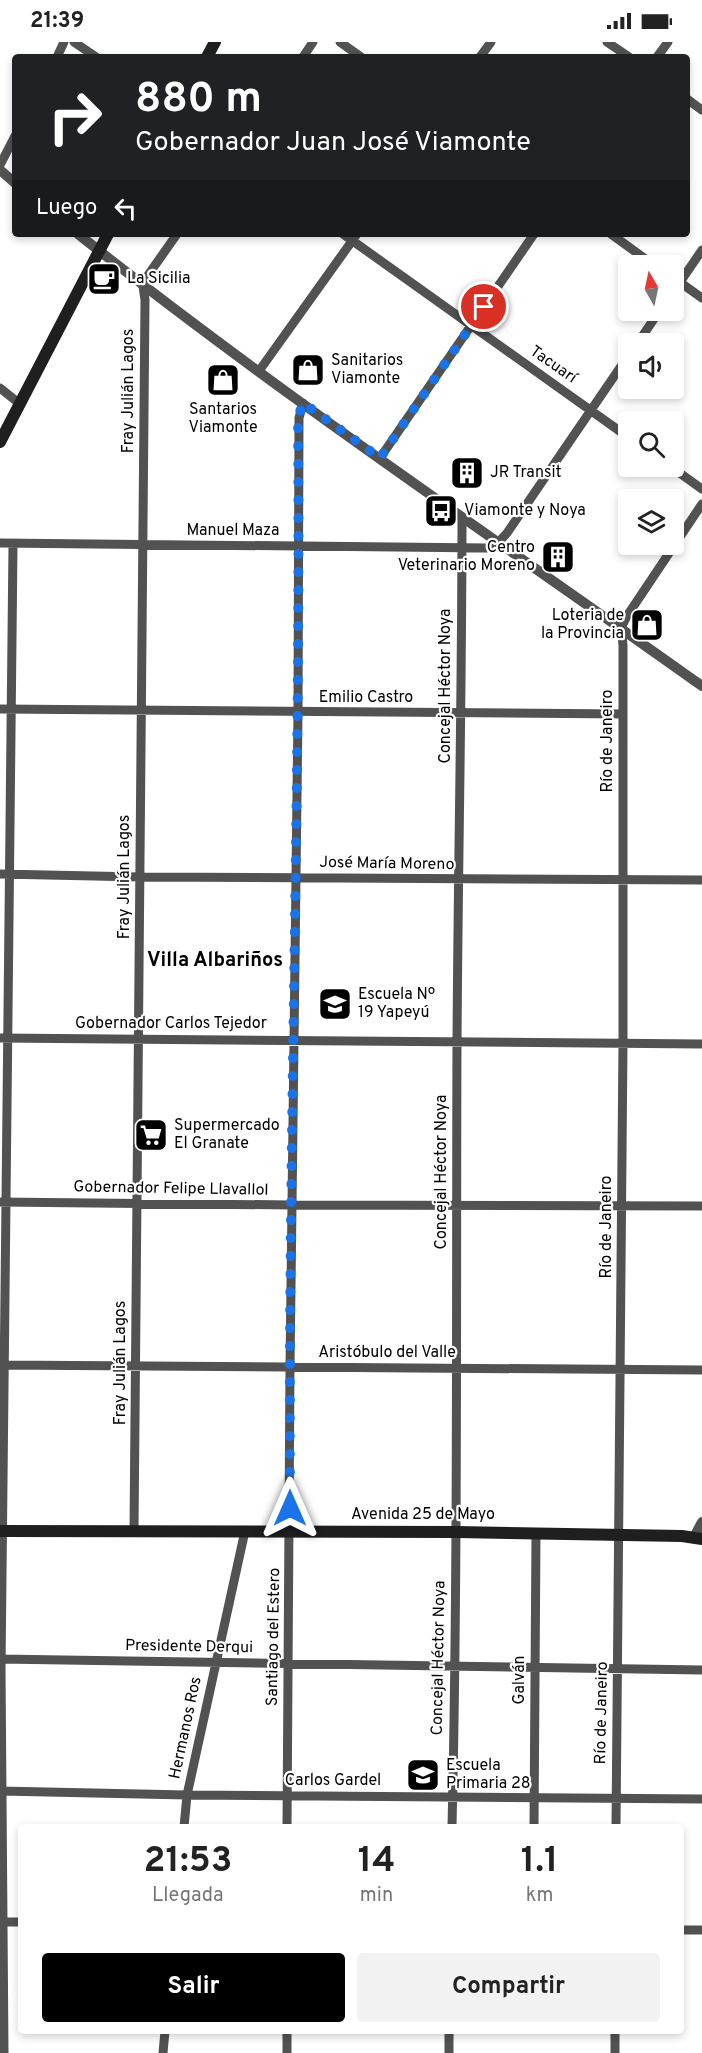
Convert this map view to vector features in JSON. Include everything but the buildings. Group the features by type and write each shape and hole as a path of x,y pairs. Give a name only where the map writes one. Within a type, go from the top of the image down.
{"main road":[{"path":"0,442 106,237"},
{"name":"Avenida 25 de Mayo","path":"2,1531 456,1532 698,1538"}],"street":[{"path":"74,42 92,54"},
{"path":"340,42 357,54"},
{"path":"608,42 625,54"},
{"path":"0,165 12,142"},
{"path":"0,170 12,180"},
{"path":"82,237 143,286 303,403 462,518 702,686"},
{"path":"143,286 151,270 175,237"},
{"path":"260,371 354,237"},
{"name":"Tacuarí","path":"354,237 471,325 618,430"},
{"path":"380,458 532,237"},
{"path":"615,237 640,255"},
{"path":"684,271 702,250"},
{"name":"Fray Julián Lagos","path":"134,1531 142,712 143,286"},
{"path":"684,286 702,298"},
{"path":"500,543 618,371"},
{"path":"0,388 20,404"},
{"name":"Santiago del Estero","path":"287,1824 298,713 298,417 303,403"},
{"path":"684,476 702,489"},
{"path":"621,628 702,504"},
{"name":"Concejal Héctor Noya","path":"452,1824 462,518"},
{"name":"Manuel Maza","path":"0,543 487,548 500,543"},
{"path":"4,2053 1,1791 3,1202 5,874 11,710 13,544"},
{"name":"Río de Janeiro","path":"616,1824 623,1043 623,645 621,628"},
{"name":"Emilio Castro","path":"0,710 623,714"},
{"name":"José María Moreno","path":"5,874 140,877 702,880"},
{"name":"Gobernador Carlos Tejedor","path":"4,1038 702,1044"},
{"name":"Gobernador Felipe Llavallol","path":"3,1202 702,1206"},
{"name":"Aristóbulo del Valle","path":"3,1365 702,1370"},
{"path":"698,1538 702,1521"},
{"name":"Hermanos Ros","path":"184,1824 187,1795 245,1531"},
{"name":"Galván","path":"534,1824 536,1533"},
{"name":"Presidente Derqui","path":"1,1659 702,1670"},
{"name":"Carlos Gardel","path":"1,1791 187,1795 702,1799"},
{"path":"2,1922 18,1922"},
{"path":"684,1930 702,1930"},
{"path":"163,2053 165,2034"},
{"path":"287,2034 287,2053"},
{"path":"449,2034 449,2053"},
{"path":"615,2034 615,2053"}],"place":[{"name":"La Sicilia","path":"104,279"},
{"name":"Sanitarios Viamonte","path":"308,370"},
{"name":"Santarios Viamonte","path":"223,380"},
{"name":"JR Transit","path":"467,473"},
{"name":"Viamonte y Noya","path":"441,511"},
{"name":"Centro Veterinario Moreno","path":"558,557"},
{"name":"Loteria de la Provincia","path":"647,625"},
{"name":"Escuela Nº 19 Yapeyú","path":"335,1004"},
{"name":"Supermercado El Granate","path":"151,1135"},
{"name":"Escuela Primaria 28","path":"423,1775"}],"district":[{"name":"Villa Albariños","path":"215,961"}],"route":[{"path":"290,1508 298,713 298,417 303,403 380,458 484,307"}]}
